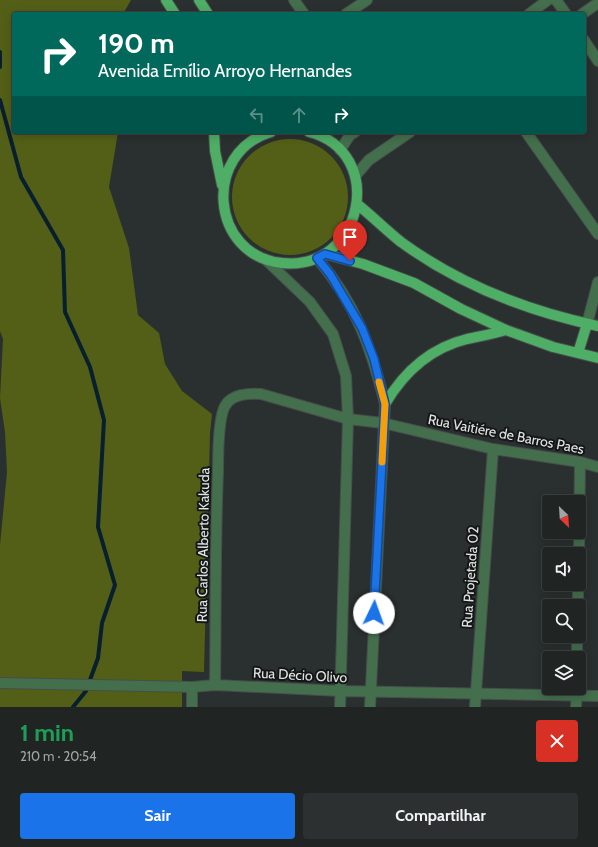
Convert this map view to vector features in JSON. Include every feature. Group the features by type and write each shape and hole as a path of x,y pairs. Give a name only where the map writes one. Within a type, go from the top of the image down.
{"main road":[{"path":"166,0 174,12"},
{"path":"199,0 207,12"},
{"path":"214,134 223,189 223,207 228,224 237,238 250,251 265,259 282,264 300,263 321,256 337,245 347,233 354,219 358,190 355,176 349,162 340,150 328,140 317,134"},
{"path":"223,189 227,172 236,156 248,144 263,134"},
{"path":"357,204 401,242 458,278 519,305 598,326"},
{"path":"321,256 364,264 414,283 461,309 506,330 553,347 598,358"},
{"path":"578,353 587,324"},
{"path":"385,404 396,386 410,369 428,356 454,343 506,330"}],"street":[{"path":"294,0 303,12"},
{"path":"349,12 367,0"},
{"path":"556,0 565,12"},
{"path":"531,12 545,1"},
{"path":"585,12 598,3"},
{"path":"586,43 598,61"},
{"path":"340,150 352,134"},
{"path":"355,176 369,160 407,134"},
{"path":"527,134 598,234"},
{"path":"321,256 362,328 374,359 385,404 370,707"},
{"path":"265,259 310,302 333,334 346,376 348,419 340,707"},
{"path":"587,324 598,282"},
{"name":"Rua Vaitiére de Barros Paes","path":"225,405 233,398 252,393 348,419 383,423 493,449 580,462 598,467"},
{"name":"Rua Carlos Alberto Kakuda","path":"215,685 216,511 219,432 225,405"},
{"name":"Rua Projetada 02","path":"475,707 493,449"},
{"path":"579,547 580,462"},
{"name":"Rua Décio Olivo","path":"0,683 192,687 215,685 341,691 475,694 542,693"},
{"path":"192,687 192,707"},
{"name":"Rua Décio Olivo","path":"586,694 598,696"},
{"path":"576,707 577,695"}],"green space":[{"path":"0,0 131,0 124,12 12,12 12,134 118,134 109,187 129,248 138,315 159,333 165,364 182,391 212,414 210,433 204,672 182,671 182,707 0,707 0,545 7,472 5,432 0,398 3,339 0,331"},
{"path":"290,139 312,143 331,156 344,175 348,197 344,219 331,238 312,251 290,255 268,251 249,238 236,219 232,197 236,175 249,156 268,143"}],"waterway":[{"path":"0,52 0,67"},
{"path":"0,100 21,177 63,250 65,312 90,367 104,420 98,527 115,585 102,623 98,658 90,680"},
{"path":"73,707 86,691"}],"slow traffic":[{"path":"379,382 385,404 382,462"}],"route":[{"path":"350,261 325,254 317,258 344,295 362,328 374,359 385,404 374,613"}]}
